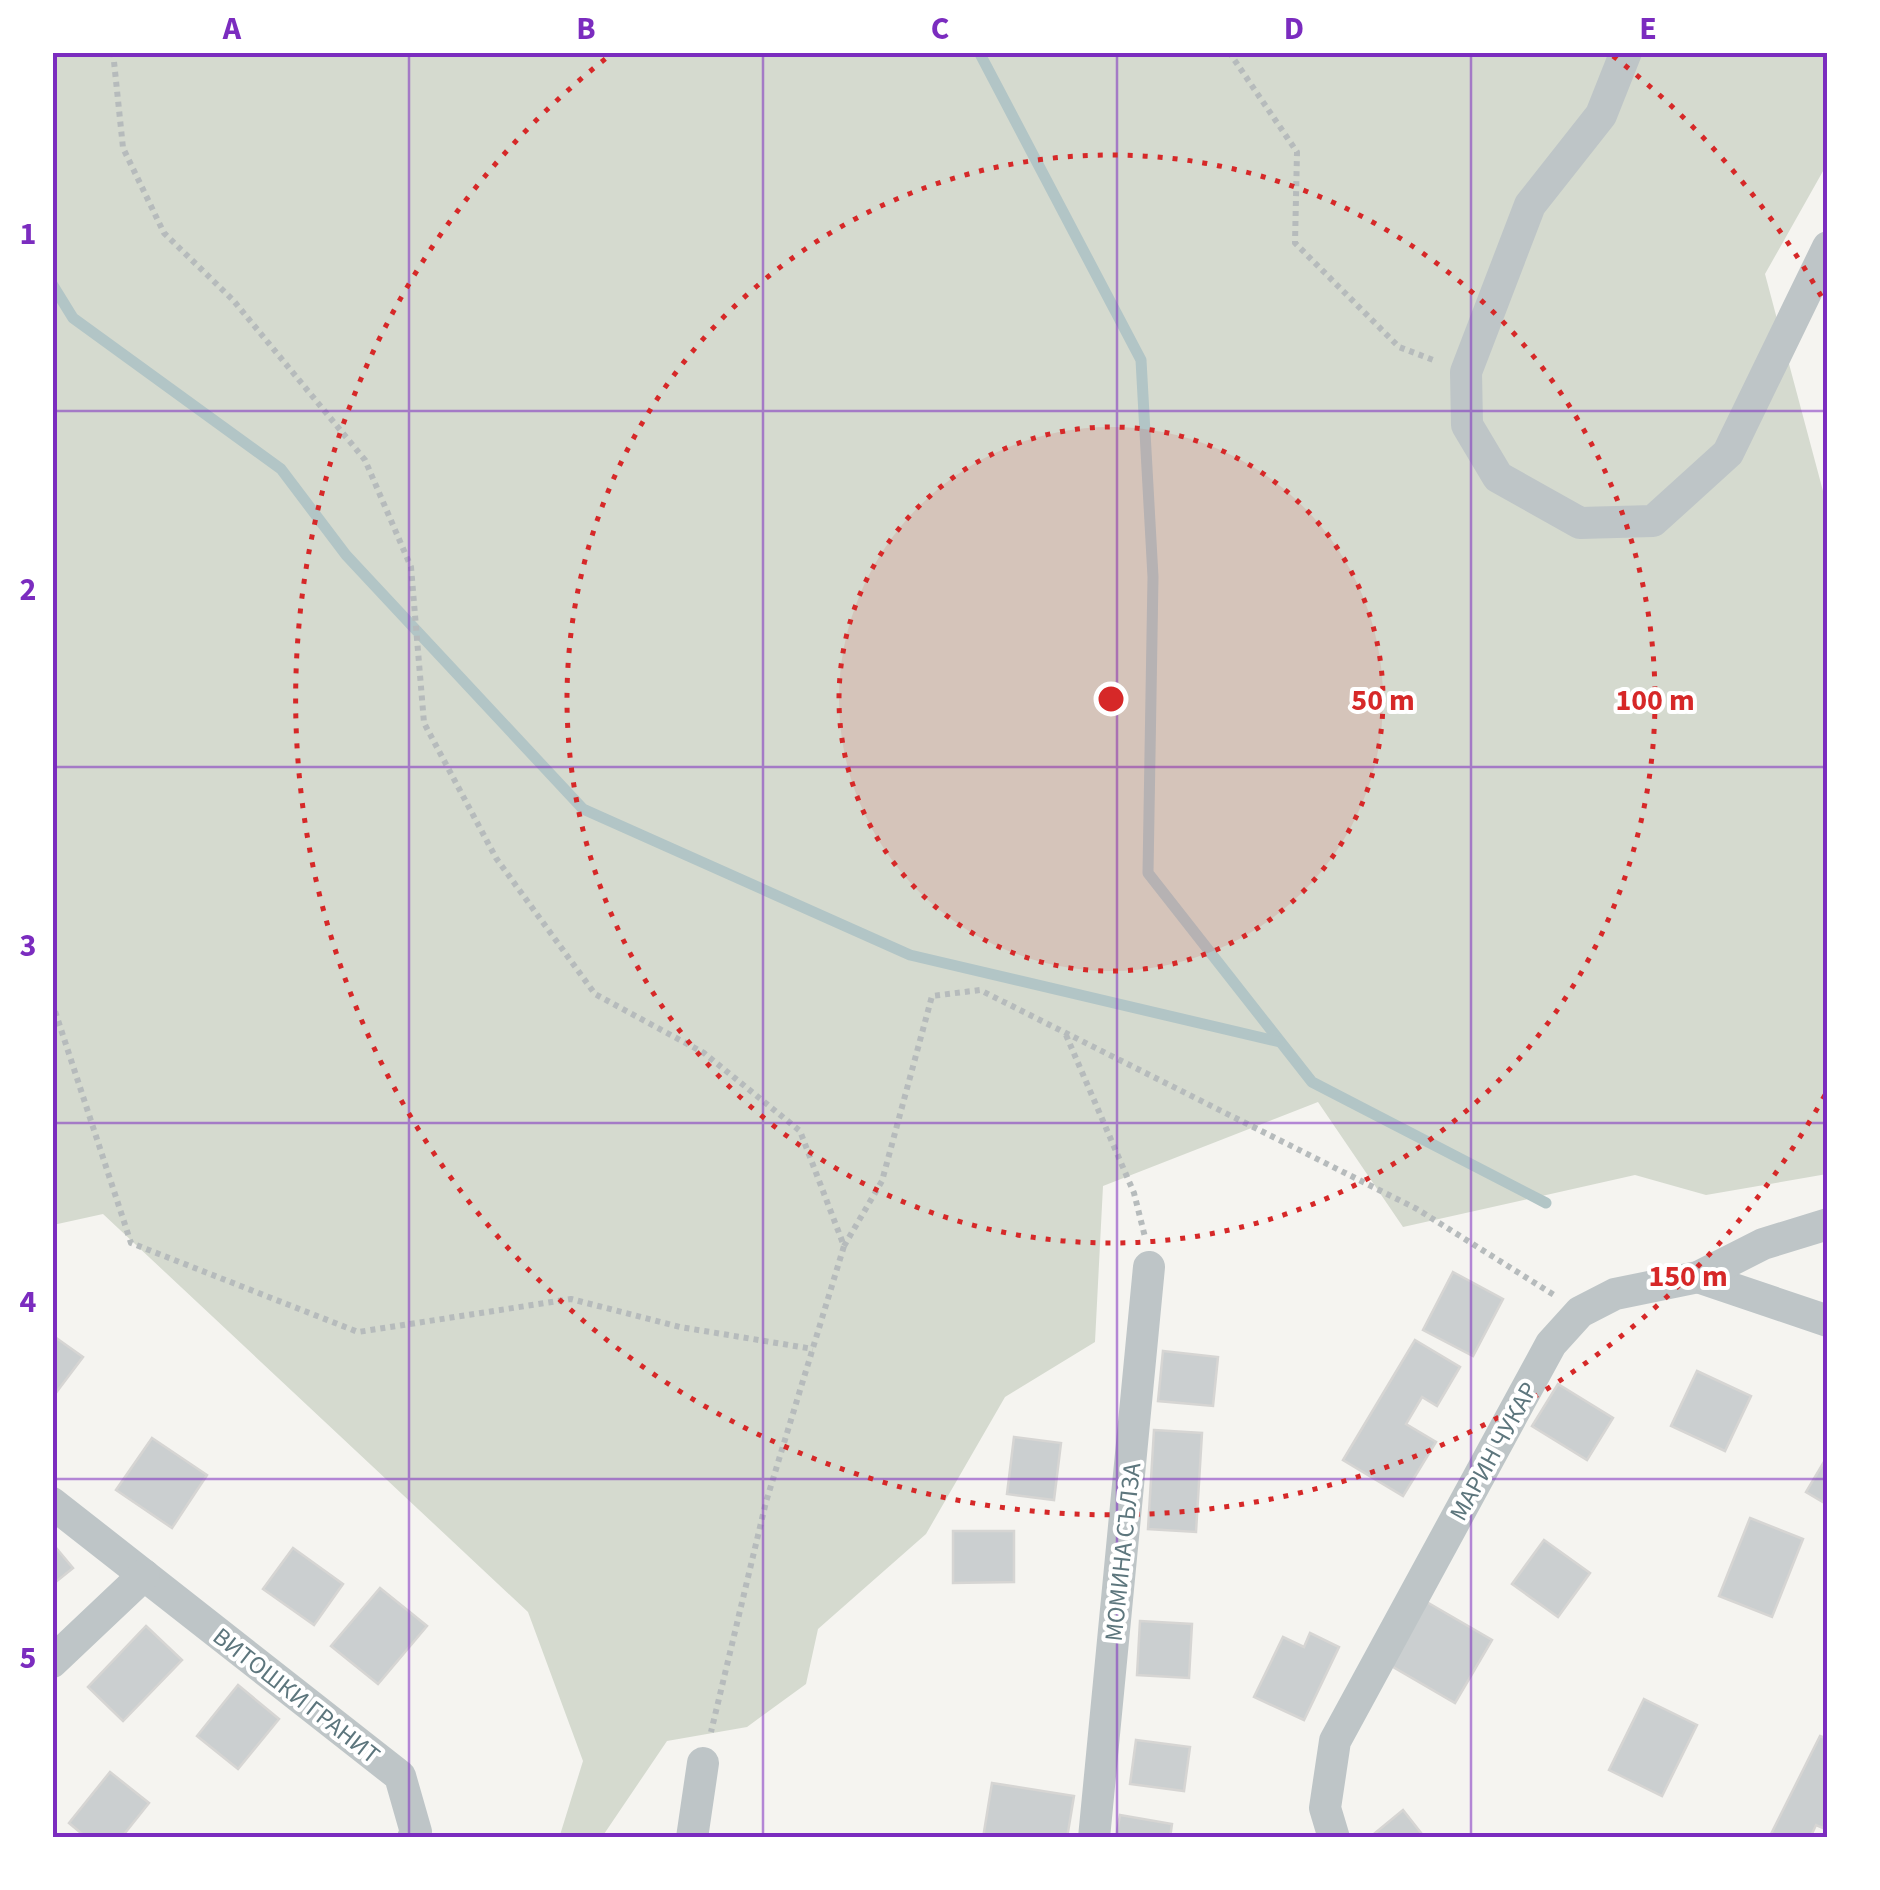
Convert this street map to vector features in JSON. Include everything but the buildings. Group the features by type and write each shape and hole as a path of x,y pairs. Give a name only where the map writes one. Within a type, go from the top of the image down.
{"street":[{"path":"1626,52 1601,115 1530,205 1466,372 1467,426 1498,477 1580,523 1653,521 1728,454 1828,247"},
{"name":"МАРИН ЧУКАР","path":"1334,1838 1326,1808 1335,1740 1551,1344 1580,1312 1615,1294 1698,1277 1764,1244 1828,1224"},
{"name":"МОМИНА СЪЛЗА","path":"1094,1838 1149,1267"},
{"path":"1698,1277 1828,1321"},
{"name":"ВИТОШКИ ГРАНИТ","path":"52,1502 400,1776 416,1832 413,1838"},
{"path":"52,1662 144,1575"},
{"path":"692,1838 704,1763"}],"path":[{"path":"114,52 123,148 164,233 233,300 366,460 411,566 424,722 496,858 595,994 704,1053 800,1131 844,1246"},
{"path":"1229,52 1297,152 1295,244 1399,347 1466,372"},
{"path":"704,1763 766,1502 844,1246 882,1181 932,996 980,990 1416,1208 1580,1312"},
{"path":"52,1002 131,1243 358,1332 572,1298 680,1327 813,1349"},
{"path":"1066,1034 1134,1193 1149,1267"}],"shaded area":[{"path":"52,53 1827,53 1827,164 1765,274 1827,506 1827,1174 1706,1195 1635,1175 1403,1227 1318,1102 1103,1186 1095,1342 1005,1397 926,1534 818,1629 806,1684 747,1727 667,1741 602,1837 563,1837 560,1835 583,1761 528,1612 103,1214 53,1225"}],"waterway":[{"path":"979,52 1141,360 1153,577 1148,873 1312,1082 1546,1203"},
{"path":"52,284 73,318 281,469 346,555 583,809 910,955 1280,1042"}]}
